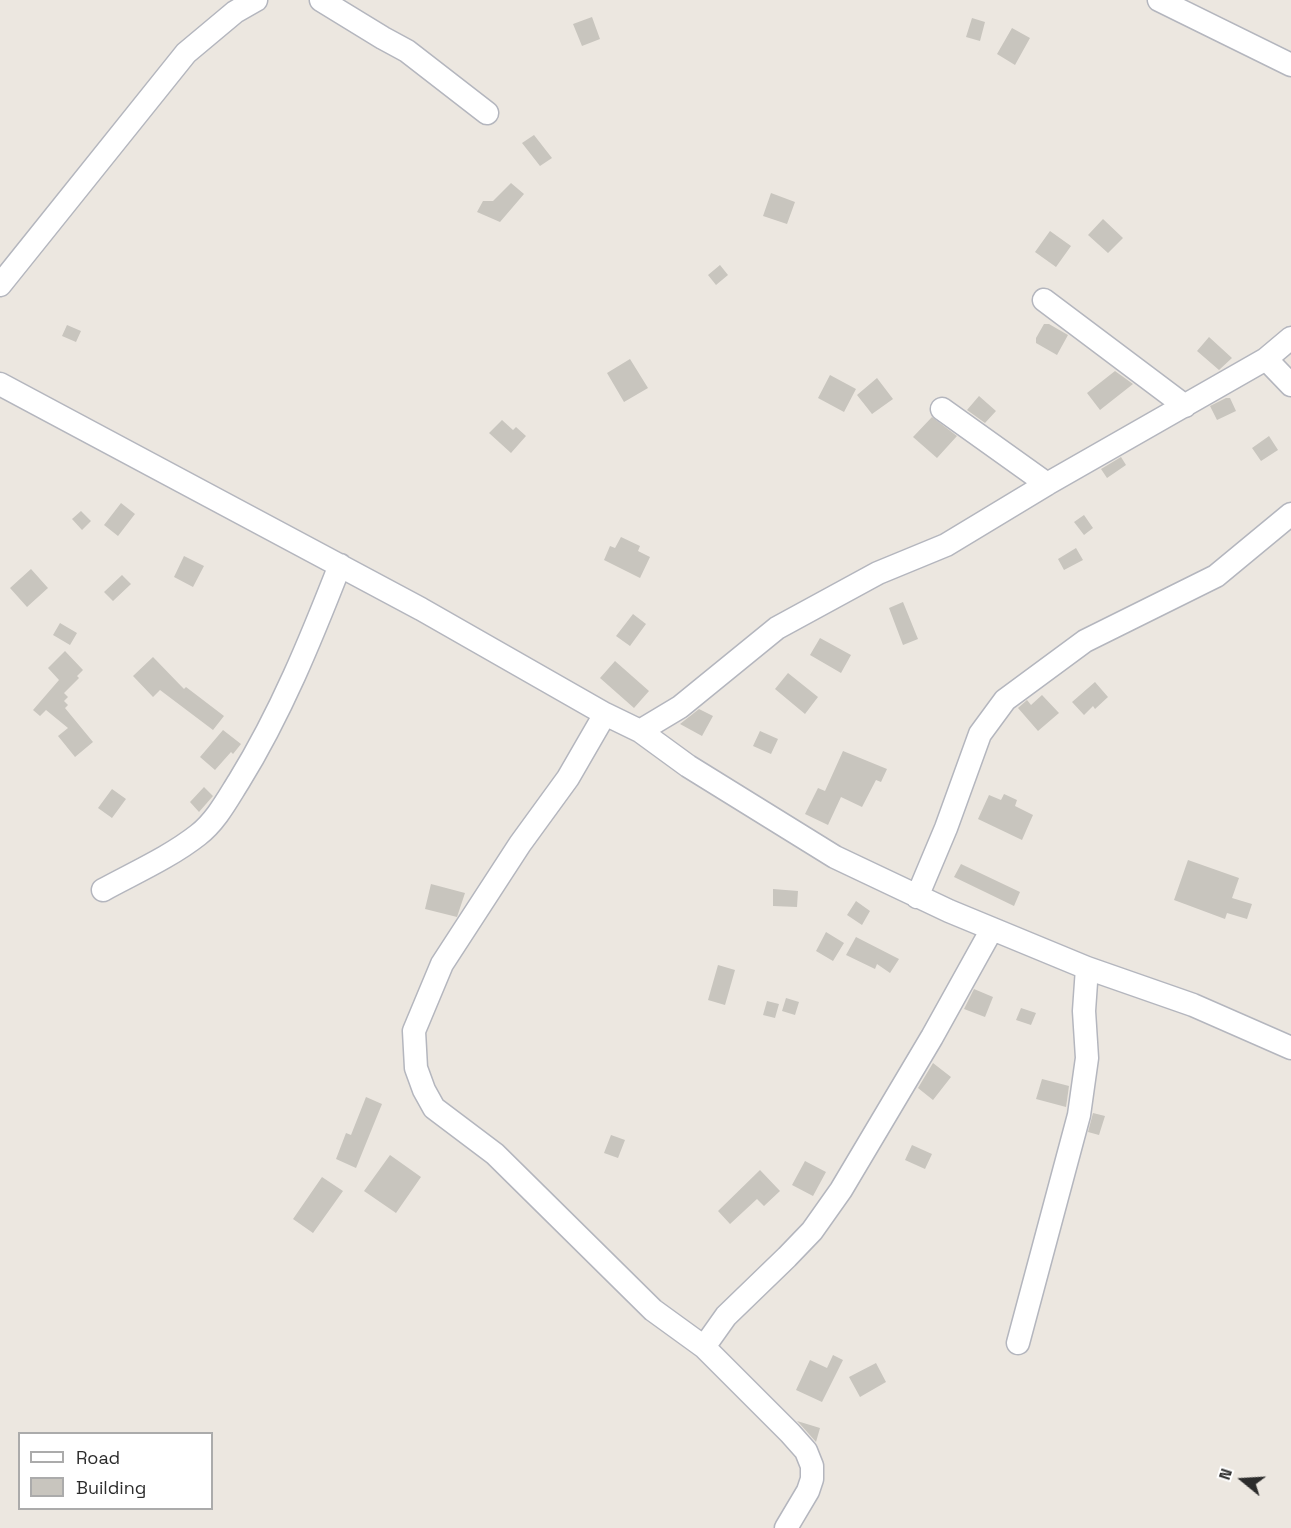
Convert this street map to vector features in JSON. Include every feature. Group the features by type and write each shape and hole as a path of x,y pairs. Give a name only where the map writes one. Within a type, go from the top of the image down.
{"street":[{"path":"0,285 186,53 235,12 256,0"},
{"path":"321,0 373,33 407,51 487,113"},
{"path":"1159,0 1291,64"},
{"path":"1044,300 1185,406"},
{"path":"640,731 680,707 777,628 878,573 946,545 1047,484 1266,359 1291,338"},
{"path":"1266,359 1291,385"},
{"path":"0,384 340,565 605,714 640,731 688,766 835,857 917,897 992,929 1087,968 1193,1005 1291,1048"},
{"path":"942,409 1047,484"},
{"path":"917,897 946,828 980,734 1005,700 1085,641 1216,576 1291,514"},
{"path":"103,890 182,846 198,835 214,819 253,759 277,711 308,647 340,565"},
{"path":"605,714 568,778 520,844 442,963 414,1031 416,1068 434,1108 495,1154 653,1310 704,1347 806,1451 812,1466 812,1479 786,1528"},
{"path":"704,1347 726,1316 812,1231 841,1190 932,1037 992,929"},
{"path":"1018,1343 1079,1115 1087,1058 1084,1011 1087,968"}],"building":[{"path":"592,17 600,39 582,46 573,24"},
{"path":"972,18 985,22 980,41 966,37"},
{"path":"1012,28 1030,38 1015,65 997,54"},
{"path":"534,135 552,158 540,166 522,143"},
{"path":"511,183 524,194 500,222 477,212 483,201 493,201"},
{"path":"771,193 795,202 787,224 763,216"},
{"path":"1103,219 1123,238 1108,253 1088,235"},
{"path":"1050,231 1071,246 1056,267 1035,252"},
{"path":"720,265 728,275 716,285 708,275"},
{"path":"1044,324 1049,324 1068,335 1057,355 1036,343 1036,338"},
{"path":"67,325 81,331 76,342 62,336"},
{"path":"1209,337 1232,358 1219,370 1197,351"},
{"path":"630,359 648,388 624,402 607,373"},
{"path":"1115,371 1133,384 1100,410 1087,393"},
{"path":"830,375 856,389 844,412 818,398"},
{"path":"877,378 893,399 872,414 857,395"},
{"path":"979,396 996,411 985,423 967,410"},
{"path":"1230,398 1236,411 1217,420 1210,406"},
{"path":"932,417 957,436 937,458 913,437"},
{"path":"502,420 513,430 516,427 526,436 511,453 489,433"},
{"path":"1269,436 1278,450 1261,461 1252,448"},
{"path":"1121,457 1126,465 1107,478 1101,469"},
{"path":"121,503 135,514 118,536 104,525"},
{"path":"81,511 91,521 82,530 72,519"},
{"path":"1084,515 1093,528 1084,535 1074,522"},
{"path":"621,537 640,546 638,551 650,557 640,578 604,560 610,546 615,548"},
{"path":"1076,548 1083,560 1064,570 1058,559"},
{"path":"184,556 204,566 193,587 174,577"},
{"path":"31,569 48,588 27,607 10,588"},
{"path":"122,575 131,584 113,601 104,592"},
{"path":"903,602 918,639 903,645 889,608"},
{"path":"633,614 646,624 630,646 616,636"},
{"path":"60,623 77,633 70,645 53,635"},
{"path":"820,638 851,655 841,673 810,655"},
{"path":"65,651 83,670 77,676 79,678 64,693 68,697 64,701 68,705 65,708 93,742 75,757 58,736 68,728 46,710 40,716 33,710 59,680 48,668"},
{"path":"153,657 184,689 186,687 224,716 213,730 160,690 153,697 133,676"},
{"path":"615,661 649,691 634,708 600,678"},
{"path":"788,673 818,697 805,714 775,689"},
{"path":"1095,682 1108,697 1084,715 1072,702"},
{"path":"1042,695 1059,713 1038,731 1018,708 1027,700 1031,705"},
{"path":"699,709 713,716 702,736 680,724"},
{"path":"223,730 241,744 215,770 200,757"},
{"path":"760,731 778,739 771,754 753,746"},
{"path":"843,751 887,769 881,782 876,780 862,807 841,797 828,825 805,814 818,788 825,791"},
{"path":"204,787 213,796 199,812 190,802"},
{"path":"112,789 126,799 112,818 98,808"},
{"path":"1004,794 1017,800 1015,806 1033,815 1022,840 978,819 989,795 1001,800"},
{"path":"1188,860 1239,878 1232,898 1252,904 1247,919 1227,913 1225,919 1174,900"},
{"path":"961,864 1020,892 1014,906 954,877"},
{"path":"431,884 465,893 457,917 425,909"},
{"path":"773,889 798,891 797,907 773,906"},
{"path":"856,901 870,911 862,925 847,915"},
{"path":"826,932 844,943 833,961 816,951"},
{"path":"856,937 899,959 890,973 877,964 875,969 846,955"},
{"path":"718,965 735,970 725,1005 708,1000"},
{"path":"974,989 993,997 985,1017 964,1009"},
{"path":"786,998 799,1002 795,1015 782,1011"},
{"path":"767,1001 779,1004 775,1018 763,1015"},
{"path":"1021,1008 1036,1013 1031,1025 1016,1020"},
{"path":"933,1063 951,1077 933,1100 918,1088"},
{"path":"1042,1079 1069,1086 1066,1107 1036,1099"},
{"path":"366,1097 382,1104 356,1168 336,1159 346,1133 351,1135"},
{"path":"1093,1113 1105,1116 1099,1135 1088,1132"},
{"path":"611,1135 625,1140 618,1158 604,1153"},
{"path":"912,1145 932,1154 925,1169 905,1160"},
{"path":"390,1155 421,1177 396,1213 364,1191"},
{"path":"805,1161 826,1172 813,1196 792,1185"},
{"path":"760,1170 780,1191 764,1206 757,1199 730,1224 718,1211"},
{"path":"322,1177 343,1191 313,1233 293,1219"},
{"path":"833,1355 843,1360 822,1402 796,1390 810,1360 827,1368"},
{"path":"876,1363 886,1382 860,1397 849,1377"},
{"path":"797,1421 820,1428 816,1442 800,1424"}]}
